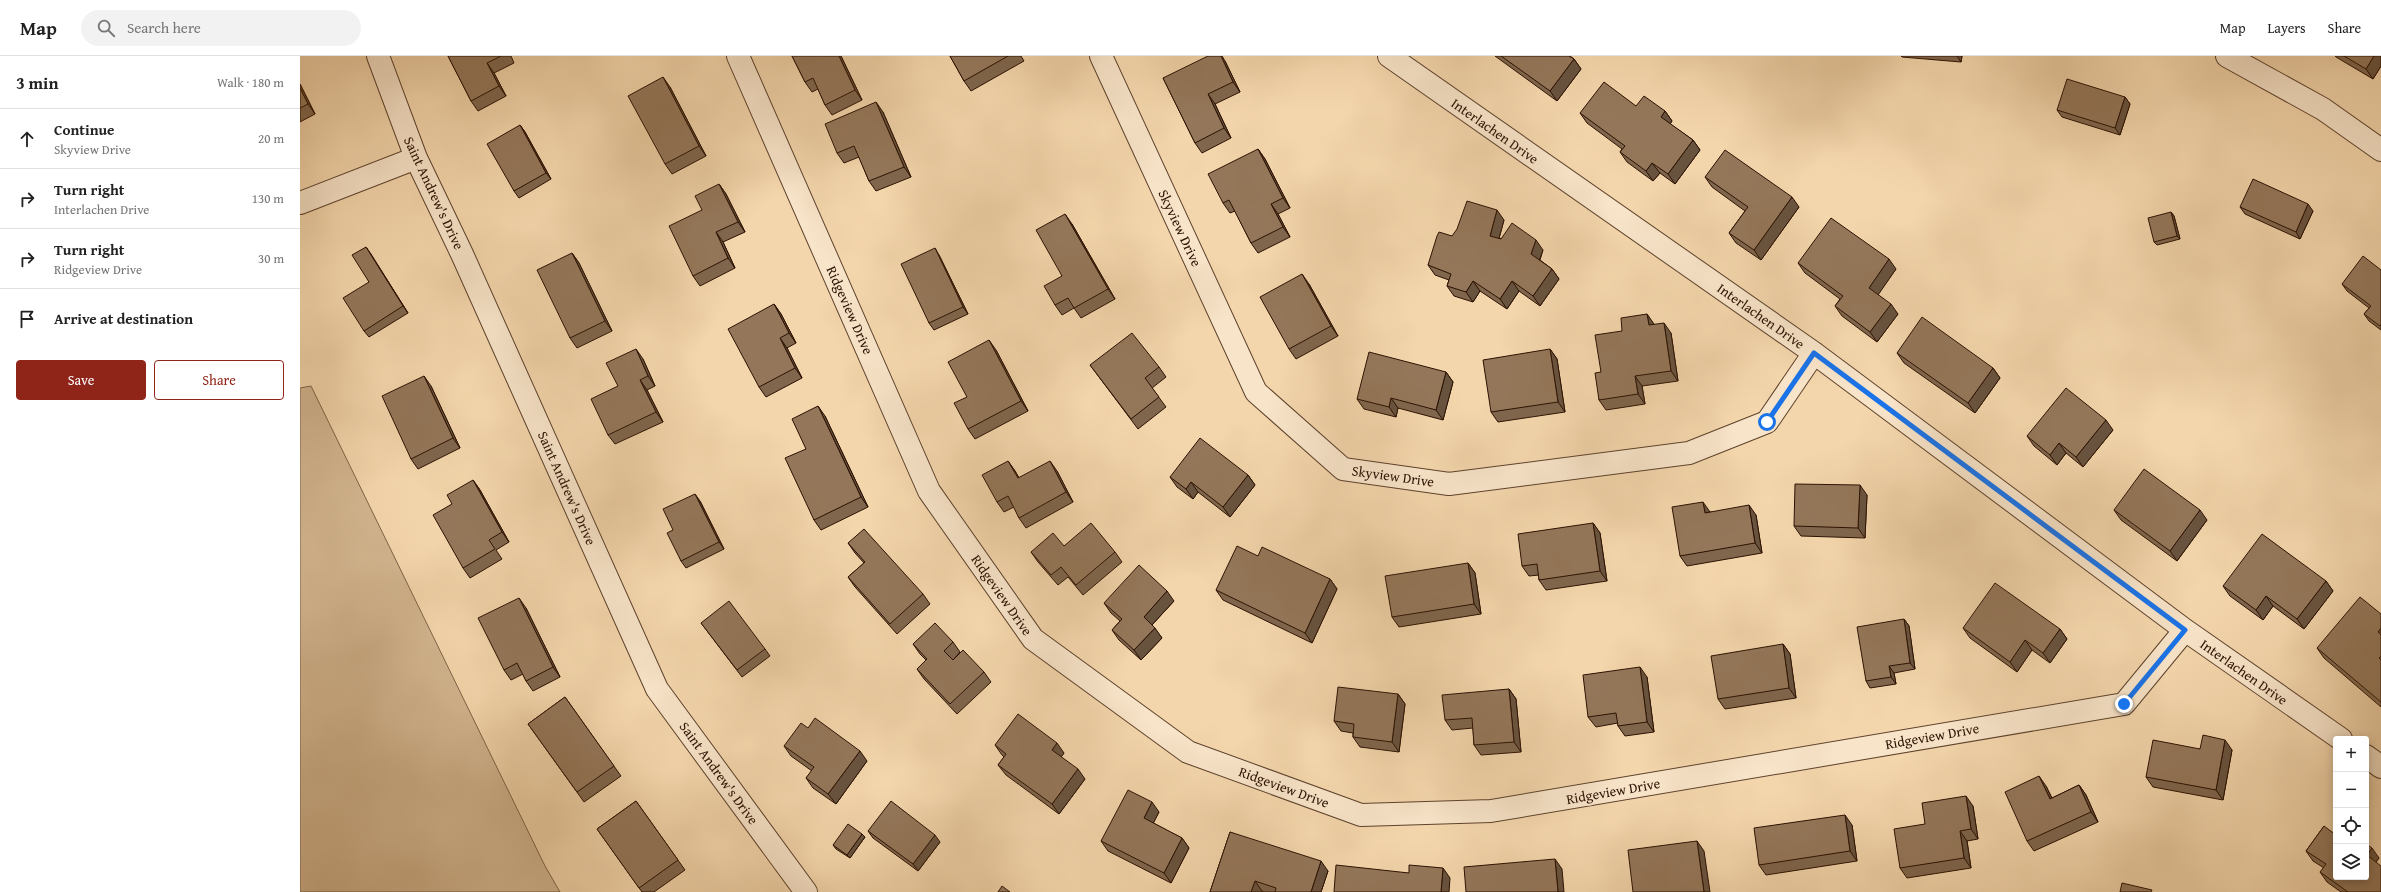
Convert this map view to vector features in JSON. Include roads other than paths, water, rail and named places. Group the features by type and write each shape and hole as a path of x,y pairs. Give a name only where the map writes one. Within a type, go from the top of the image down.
{"street":[{"name":"Saint Andrew's Drive","path":"378,56 416,158 466,261 657,689 806,892"},
{"name":"Ridgeview Drive","path":"738,56 929,491 1033,639 1188,752 1361,816 1491,811 2124,704 2185,630"},
{"name":"Skyview Drive","path":"1101,56 1256,392 1343,469 1449,484 1689,454 1767,422 1814,353"},
{"name":"Interlachen Drive","path":"1389,56 1814,353 2185,630 2337,736"},
{"path":"2227,56 2323,109 2381,150"},
{"path":"300,203 416,158"},
{"path":"2369,758 2381,767"}]}
